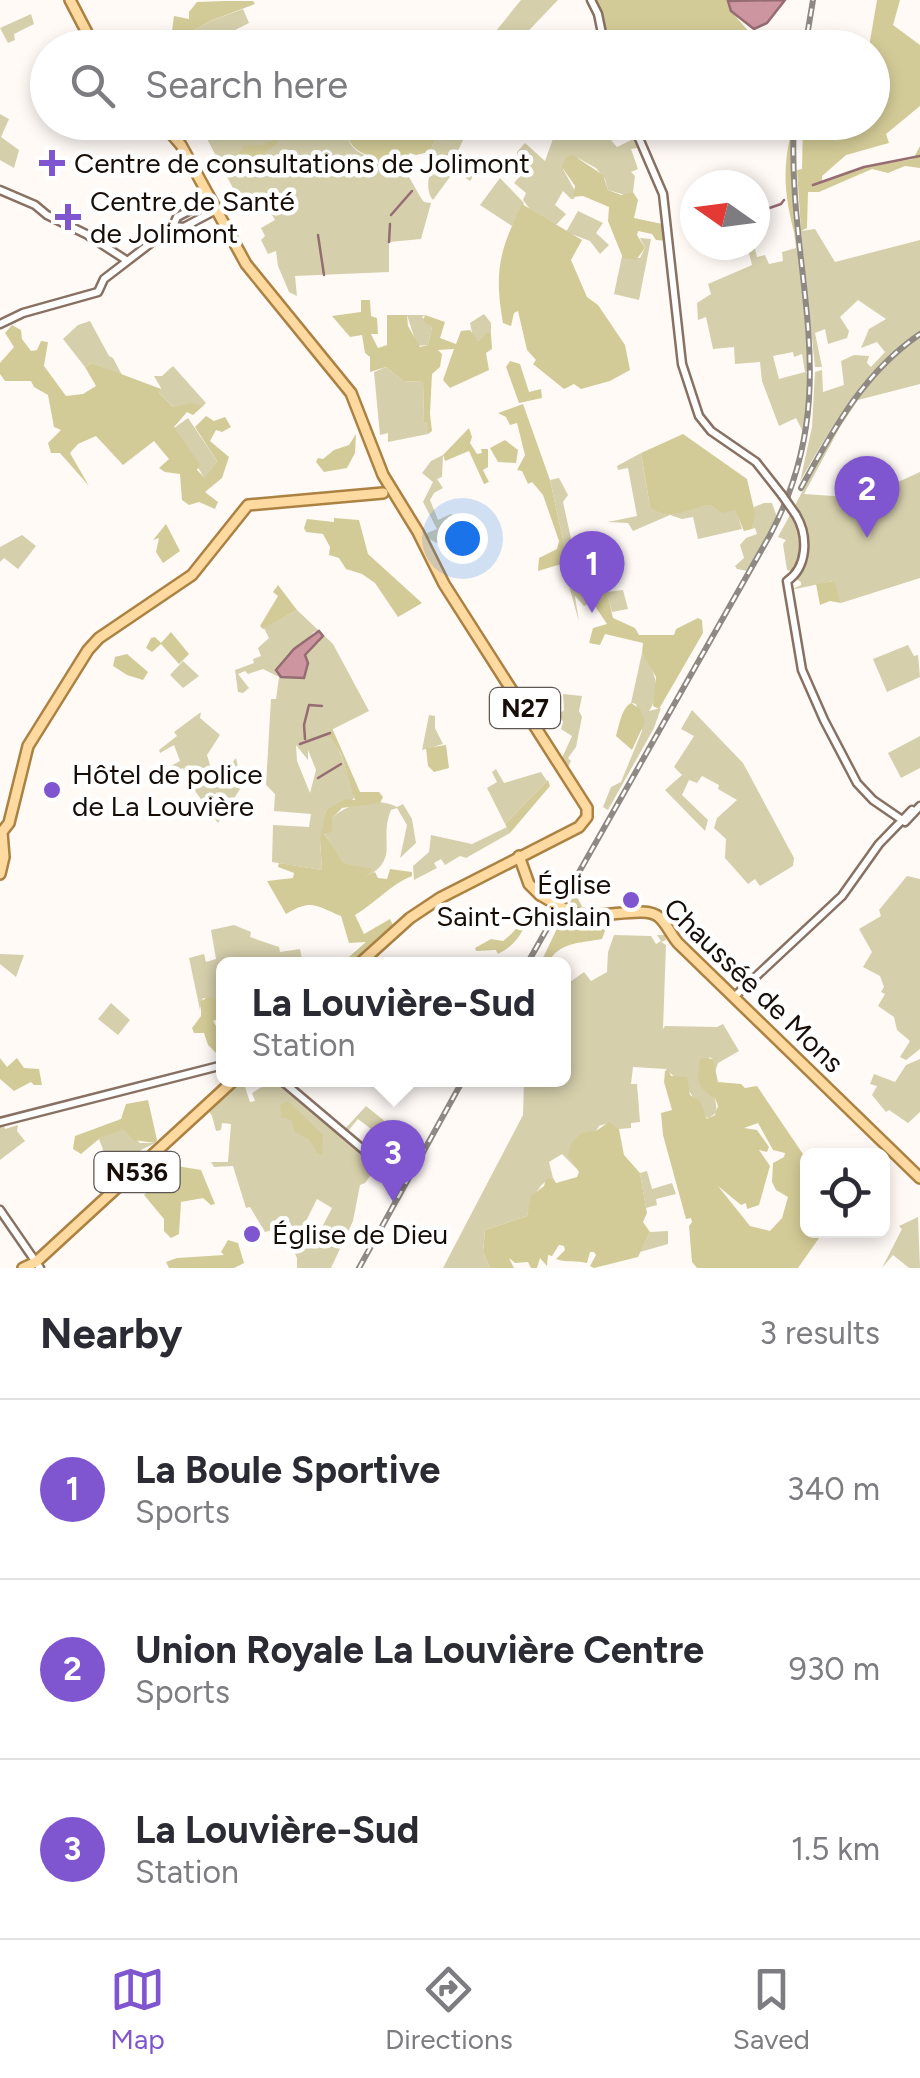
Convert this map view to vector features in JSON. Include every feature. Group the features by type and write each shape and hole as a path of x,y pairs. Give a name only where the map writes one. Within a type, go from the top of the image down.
{"main road":[{"path":"71,1 86,30"},
{"name":"N27","path":"177,140 246,264 346,386 388,493 400,504 457,602 586,804 588,814 581,824 519,856"},
{"path":"0,874 4,831 31,744 90,651 194,577 242,515 264,504 388,493"},
{"path":"529,881 528,864 538,847"},
{"path":"368,957 416,914 519,856"},
{"name":"Chaussée de Mons","path":"519,856 529,881"},
{"name":"Chaussée de Mons","path":"496,868 511,868 540,895 572,913 596,918 640,910 652,912 678,943 920,1178"},
{"name":"N536","path":"32,1267 228,1087"}],"street":[{"path":"591,0 601,30"},
{"path":"640,140 664,202 682,364 705,426 756,462 796,515 805,544 801,563 791,580 802,670 854,780 872,800 903,820"},
{"path":"0,190 36,205 47,216 126,260"},
{"path":"3,322 79,295 96,293 104,279 173,226 176,217 210,200"},
{"path":"173,226 184,228 216,210"},
{"path":"114,250 115,269"},
{"path":"734,997 842,896 918,807"},
{"path":"0,1122 216,1067"},
{"path":"289,1087 378,1162"},
{"path":"0,1210 32,1267"}],"shaded area":[{"path":"521,0 558,0 529,30 497,30"},
{"path":"593,0 729,0 731,11 747,30 602,30"},
{"path":"785,0 767,23 754,29 731,11 728,1"},
{"path":"877,0 900,0 893,25 920,45 920,106 890,131 890,30 872,30"},
{"path":"197,2 255,4 195,30 172,30 174,16 189,19"},
{"path":"243,9 249,23 235,30 195,30"},
{"path":"31,14 34,24 14,34 15,40 8,43 0,28"},
{"path":"0,114 9,119 1,137 19,150 14,168 0,160"},
{"path":"208,140 348,140 362,154 402,169 424,202 431,203 421,239 389,242 389,272 295,276 297,296 289,292 276,251 268,254 261,240 265,236 261,228 275,220 262,198 244,209"},
{"path":"277,140 277,144 247,166 239,165 236,157 244,146"},
{"path":"436,140 463,140 456,155 475,173 470,181 455,170 433,200 429,180 437,159 429,152"},
{"path":"436,140 429,152 410,153 399,166 362,153 350,142"},
{"path":"553,140 611,140 617,147 638,140 642,147 631,149 638,169 631,172 635,176 633,192 625,195 608,190 596,168 578,158 563,169 575,191 574,199 563,191 555,205 566,214 555,226 532,212 523,200 526,193 514,183 526,169 517,160 517,152 525,143 545,161"},
{"path":"791,140 797,232 791,219 786,159"},
{"path":"803,140 888,140 889,143 846,155 822,176 822,181 864,167 913,159 920,146 920,168 905,166 888,173 872,169 819,192 808,192 807,228 801,231 797,170 802,169"},
{"path":"573,155 603,175 608,190 621,195 633,192 638,200 634,218 667,225 667,241 638,231 645,248 636,260 623,258 608,221 609,207 583,196 573,197 575,186 562,167 566,157"},
{"path":"500,178 524,203 512,226 480,205"},
{"path":"522,204 582,240 571,260 587,297 598,305 625,345 630,370 610,381 581,389 574,384 564,389 533,364 536,360 527,350 518,311 511,326 503,323 500,262"},
{"path":"578,211 603,223 596,233 609,245 600,254 590,241 566,232"},
{"path":"815,229 835,262 920,240 920,331 883,363 852,399 800,482 812,427 815,372 822,370 823,392 844,385 841,361 854,355 869,356 867,363 871,367 885,352 877,342 861,348 869,329 886,319 858,300 840,317 849,331 847,338 828,344 825,329 815,333 822,367 815,367 801,231"},
{"path":"797,232 809,369 804,434 796,418 779,426 762,381 760,362 735,364 734,347 713,349 706,317 698,320 697,303 711,294 708,284 752,265 751,260 767,260 769,264 783,261 782,252 796,248","holes":["802,354 805,372 779,379 773,356"]},
{"path":"640,238 651,239 639,300 614,294 622,256 640,258 645,248"},
{"path":"361,300 370,300 371,316 377,318 378,334 371,334 378,348 387,345 387,315 407,315 408,326 420,347 428,345 432,327 423,321 425,315 445,322 440,338 456,344 461,331 470,330 478,341 488,332 491,334 492,349 486,353 489,370 450,388 443,380 454,349 438,350 442,354 440,367 432,374 432,431 428,434 423,382 403,381 386,367 370,372 370,357 365,353 362,335 350,337 332,316 361,312"},
{"path":"484,314 491,323 491,334 478,341 470,323"},
{"path":"407,315 425,315 422,317 432,327 428,345 417,346"},
{"path":"90,321 122,375 92,363 85,367 63,339 78,325"},
{"path":"12,325 21,330 31,351 37,350 41,341 48,342 44,366 66,396 83,394 96,386 85,367 92,363 161,389 159,393 173,407 191,403 203,406 193,415 187,412 174,427 205,478 217,461 195,427 206,416 214,421 225,417 231,427 222,432 216,430 210,441 229,457 222,478 205,492 218,502 215,509 182,500 180,474 159,468 169,459 154,441 123,465 96,436 78,444 70,453 89,486 60,453 51,453 48,443 61,430 54,427 48,395 31,381 5,381 0,374 0,363 14,347 5,333"},
{"path":"920,336 920,384 858,400 804,494 863,498 920,472 920,578 841,603 833,581 791,590 801,582 796,579 797,572 787,570 783,544 786,540 778,537 822,455 855,403 874,378"},
{"path":"510,361 520,364 529,392 541,389 542,398 519,403 506,367"},
{"path":"173,366 206,403 203,406 173,407 159,393 161,388 154,376 162,376"},
{"path":"386,367 403,381 423,382 428,434 388,442 388,433 380,435 374,372"},
{"path":"523,404 550,480 568,562 538,571 539,558 557,549 559,541 543,495 517,470 525,455 517,423 510,425 498,413"},
{"path":"188,418 217,461 205,479 174,428"},
{"path":"469,428 470,443 477,454 488,449 488,467 483,470 489,482 484,484 469,451 445,461 443,455"},
{"path":"356,434 355,453 347,468 324,472 316,462 318,458 349,445"},
{"path":"683,434 747,479 755,513 752,529 744,531 735,510 723,513 710,505 665,514 650,507 641,453"},
{"path":"505,440 518,450 516,463 498,462 490,448"},
{"path":"641,453 650,507 710,505 736,510 742,529 698,539 693,517 670,515 633,531 628,523 608,522 637,516 628,468 618,470 617,466"},
{"path":"443,455 442,477 437,479 443,488 430,500 438,520 451,514 458,517 467,536 458,536 442,546 422,535 437,529 423,502 433,482 422,473 431,461"},
{"path":"559,478 568,495 563,502 572,543 597,540 607,592 623,590 628,609 612,612 607,594 584,606 575,596 579,622 563,564 568,562 550,480"},
{"path":"772,503 777,517 748,571 737,569 735,566 744,558 740,545 757,534 752,529 754,507"},
{"path":"334,518 359,520 368,554 422,603 398,617 375,583 346,569 339,558 329,555 330,547 323,534 306,532 304,528 307,519 334,522"},
{"path":"166,524 180,551 163,563 156,552 159,538 153,540"},
{"path":"22,535 36,546 18,569 4,558 0,562 0,547"},
{"path":"834,581 841,603 830,601 820,605 816,584"},
{"path":"278,585 297,610 263,629 260,626 278,596 273,592"},
{"path":"607,593 613,618 635,628 639,635 674,635 676,629 698,618 702,620 703,633 659,709 653,706 656,677 642,653 643,643 605,634 600,645 589,643 593,628 607,624 593,603"},
{"path":"297,610 333,644 369,711 329,731 355,797 326,810 323,831 332,831 332,818 354,805 403,804 412,819 416,843 400,858 407,825 397,808 391,810 386,856 376,871 365,878 362,868 340,859 324,834 320,840 322,870 272,862 273,825 309,827 311,814 274,811 275,794 266,785 271,699 276,699 279,677 263,669 248,674 245,671 238,674 249,688 238,692 235,670 261,656 258,648 269,638 264,628","holes":["315,631 319,642 305,655 308,663 304,678 281,677 276,670","296,745 308,760 308,750 316,770 310,793 297,761"]},
{"path":"319,631 323,636 305,655 308,663 304,678 281,677 276,670 294,649"},
{"path":"171,632 189,654 179,664 161,644 152,652 146,648 151,638 161,643"},
{"path":"908,645 914,656 918,655 920,677 887,692 873,659"},
{"path":"642,653 656,681 656,696 649,711 661,708 654,728 608,810 603,807 611,787 621,782 642,731 636,704 631,703"},
{"path":"127,654 148,672 143,680 113,666 115,657"},
{"path":"183,661 199,676 183,688 170,675"},
{"path":"563,694 582,696 582,717 568,767 562,758 572,736 561,729"},
{"path":"631,703 640,709 645,722 632,750 616,736 623,713"},
{"path":"692,710 743,763 794,858 793,866 760,886 755,879 748,884 725,858 726,839 714,828 717,818 737,800 702,776 697,783 689,780 682,795 708,820 705,831 665,790 682,775 674,767 694,736 681,729"},
{"path":"201,712 200,718 220,735 207,755 210,765 223,774 236,758 242,786 218,823 183,768 168,775 165,769 180,761 174,745 160,753 159,750 177,736 174,732"},
{"path":"429,715 435,716 435,728 443,744 422,750"},
{"path":"332,728 360,792 379,792 383,797 380,803 342,808 332,818 332,831 324,834 341,860 373,869 365,877 375,872 378,878 387,879 390,869 412,872 412,876 355,915 364,934 390,919 393,925 389,929 396,925 362,957 349,957 366,942 349,943 341,916 308,905 286,914 267,881 293,878 294,873 278,867 279,863 322,870 320,840 326,810 346,799 355,800 341,754 328,733"},
{"path":"920,736 920,768 901,778 888,753"},
{"path":"446,745 449,768 434,772 428,766 426,748"},
{"path":"496,769 504,783 541,772 547,781 505,824 487,788 497,782 492,772"},
{"path":"548,780 550,786 510,833 505,824"},
{"path":"507,827 510,833 466,858 460,856 445,865 441,859 434,863 437,868 414,880 413,866 429,852 431,835 472,844"},
{"path":"907,876 920,879 920,1049 906,1060 900,1057 910,1041 897,1030 894,1017 878,1006 885,994 881,992 884,987 880,976 863,967 872,952 859,929 881,916 879,910"},
{"path":"583,879 588,882 578,899 584,910 581,915 596,918 605,931 602,939 564,947 552,957 543,957 564,914 571,913 568,906"},
{"path":"530,906 533,908 520,935 511,945 498,954 496,950 476,951 491,939 503,941"},
{"path":"234,925 251,932 250,937 279,947 280,952 300,949 302,957 216,959 211,930"},
{"path":"614,935 651,936 656,944 661,941 657,935 665,935 666,940 661,942 666,945 663,1029 723,1024 739,1051 718,1063 714,1075 713,1059 709,1057 717,1112 708,1119 689,1091 666,1069 633,1067 631,1084 637,1084 640,1122 631,1123 631,1128 619,1129 609,1123 599,1126 576,1168 562,1154 549,1162 553,1178 539,1188 527,1216 485,1230 483,1252 490,1268 443,1268 523,1115 524,1087 571,1087 571,981 584,972 591,981 607,972"},
{"path":"0,954 24,955 16,977 0,964"},
{"path":"204,954 206,962 216,959 216,1001 203,998 200,1010 189,958"},
{"path":"209,997 216,1000 216,1053 204,1033 194,1033 192,1028 201,1016 201,1001"},
{"path":"111,1003 130,1020 118,1035 98,1019"},
{"path":"0,1058 7,1067 17,1058 24,1068 39,1069 42,1085 31,1082 14,1091 0,1079"},
{"path":"713,1059 718,1082 741,1084 745,1088 757,1086 800,1150 800,1238 819,1238 798,1268 697,1268 692,1262 692,1222 691,1218 686,1219 663,1135 661,1113 672,1110 664,1082 668,1069 671,1076 687,1077 690,1095 700,1101 707,1119 715,1115 715,1098 704,1091 698,1073 700,1060","holes":["758,1123 773,1150 785,1153 773,1163 772,1182 776,1190 788,1197 782,1218 770,1231 750,1226 718,1186 741,1205 746,1203 747,1209 759,1205 770,1166 759,1150 767,1152 769,1147 757,1130 744,1128"]},
{"path":"920,1059 920,1112 908,1123 889,1110 886,1112 872,1095 877,1086 870,1084 874,1074 895,1082 906,1065"},
{"path":"229,1087 245,1087 250,1102 255,1101 252,1093 262,1087 282,1087 372,1160 373,1172 360,1185 353,1221 331,1268 297,1268 289,1240 295,1236 292,1225 265,1232 250,1207 246,1208 233,1166 214,1167 211,1162 228,1162 231,1124 222,1123 221,1130 216,1131 206,1107","holes":["317,1199 332,1208 320,1231 305,1223"]},
{"path":"148,1100 155,1143 133,1140 124,1129 99,1139 81,1154 73,1149 75,1136 121,1119 126,1104"},
{"path":"288,1101 323,1135 322,1155 310,1140 295,1132 291,1120 281,1117 280,1105"},
{"path":"366,1106 392,1127 388,1142 358,1119 348,1131 380,1158 378,1162 343,1131"},
{"path":"609,1122 619,1129 624,1155 640,1173 647,1213 643,1222 650,1232 638,1257 594,1268 590,1266 594,1252 590,1252 587,1263 560,1260 556,1259 565,1250 559,1245 552,1256 548,1255 547,1266 540,1258 537,1268 531,1268 528,1262 515,1263 509,1258 514,1268 490,1268 483,1252 485,1230 527,1216 531,1196 544,1186 546,1179 553,1178 556,1183 577,1177 579,1172 568,1156 571,1144 581,1133 596,1131"},
{"path":"0,1125 5,1129 18,1125 17,1131 25,1141 0,1160"},
{"path":"124,1128 140,1143 155,1143 141,1150 113,1176 99,1139"},
{"path":"171,1165 201,1170 215,1204 203,1198 181,1202 179,1234 171,1238 164,1231 164,1219 144,1195 155,1185 151,1167"},
{"path":"647,1171 652,1189 672,1183 676,1194 656,1199 657,1205 646,1208 640,1173"},
{"path":"918,1217 920,1268 909,1268 893,1255 882,1268 902,1229 899,1226"},
{"path":"668,1231 668,1244 640,1252 650,1232"},
{"path":"228,1240 238,1243 244,1263 234,1268 169,1268 166,1262 224,1255 221,1252"}],"waterway":[{"path":"813,185 864,167 920,156"},
{"path":"391,215 412,191"},
{"path":"770,208 784,200"},
{"path":"389,242 390,224"},
{"path":"318,235 324,275"},
{"path":"305,739 309,705 322,706"},
{"path":"300,744 330,733"},
{"path":"318,778 341,764"}],"railway":[{"path":"808,30 813,0"},
{"path":"531,957 770,535 793,482 806,430 810,380 794,140"},
{"path":"801,488 866,384 920,334"},
{"path":"359,1268 459,1087"}],"place":[{"name":"Centre de consultations de Jolimont","path":"52,163"},
{"name":"Centre de Santé de Jolimont","path":"68,217"},
{"name":"Union Royale La Louvière Centre","path":"867,538"},
{"name":"La Boule Sportive","path":"592,613"},
{"name":"Hôtel de police de La Louvière","path":"52,790"},
{"name":"Église Saint-Ghislain","path":"631,900"},
{"name":"La Louvière-Sud","path":"393,1202"},
{"name":"Église de Dieu","path":"252,1234"}]}
